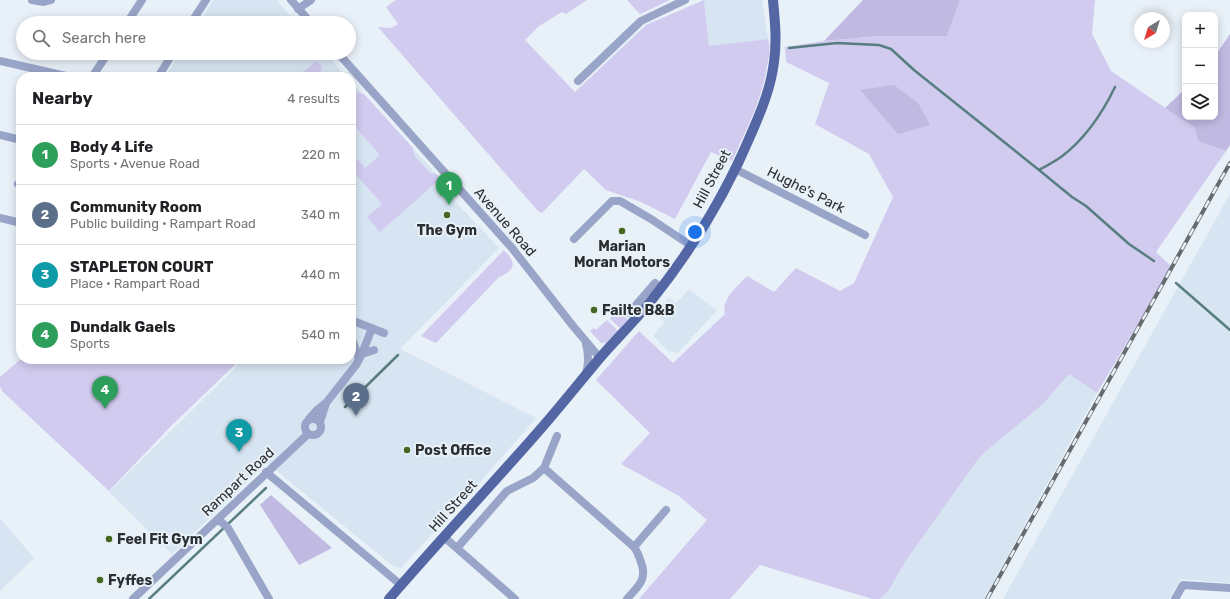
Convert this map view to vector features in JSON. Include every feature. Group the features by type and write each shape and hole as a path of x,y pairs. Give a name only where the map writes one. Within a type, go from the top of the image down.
{"main road":[{"name":"Hill Street","path":"389,599 538,432 600,358 640,314 661,288 708,218 735,169 759,116 766,96 771,78 776,42 773,0"}],"street":[{"path":"32,0 44,2 52,0"},
{"path":"132,16 142,0"},
{"path":"196,16 206,0"},
{"path":"291,0 305,16"},
{"path":"298,8 311,0"},
{"path":"578,81 641,22 685,0"},
{"path":"95,72 103,60"},
{"path":"161,72 169,60"},
{"name":"Avenue Road","path":"344,60 355,72"},
{"path":"0,61 48,72"},
{"name":"Avenue Road","path":"356,73 512,248 600,358"},
{"path":"0,135 16,139"},
{"name":"Hughe's Park","path":"735,169 865,235"},
{"path":"574,239 612,201 620,202 651,219 690,245"},
{"path":"0,218 16,222"},
{"path":"629,313 655,283 661,288"},
{"path":"356,322 384,333"},
{"path":"326,403 320,422 320,431 314,435 308,434 305,427 306,423 317,410 326,403 352,371 361,356 372,328"},
{"path":"586,342 589,355 589,364 586,375"},
{"path":"356,346 361,356"},
{"path":"361,356 374,350"},
{"path":"309,419 313,418 320,422"},
{"name":"Rampart Road","path":"133,599 223,524 266,472 308,434"},
{"path":"457,548 507,491 533,478 544,468 558,436"},
{"path":"544,468 566,489 634,547 644,570 644,577 627,599"},
{"path":"266,472 402,585"},
{"path":"634,547 666,510"},
{"path":"223,524 269,599"},
{"path":"444,537 515,599"},
{"path":"1175,599 1183,585 1230,588"}],"shaded area":[{"path":"213,0 276,0 291,16 203,16"},
{"path":"396,0 587,0 566,14 562,12 539,26 525,40 575,92 646,25 704,0 709,46 768,39 769,55 765,79 748,126 732,161 711,152 675,219 641,202 606,190 584,169 542,213 537,210 378,27 391,28 398,24 386,7"},
{"path":"627,0 670,0 640,14"},
{"path":"704,0 762,0 768,39 709,47"},
{"path":"863,0 960,0 947,36 879,36 824,41"},
{"path":"960,0 1095,0 1092,34 1111,71 1195,128 1198,141 1226,151 1156,252 1172,267 1097,393 1069,374 1043,404 985,452 976,462 907,559 889,590 880,599 872,599 760,565 730,599 639,599 707,520 679,496 621,464 650,433 596,380 639,331 673,363 725,314 725,303 735,288 747,276 774,292 796,268 840,291 854,283 893,197 869,154 815,124 829,83 786,62 785,47 824,41 879,36 947,36"},
{"path":"1230,34 1230,145 1226,151 1198,141 1195,128 1183,120 1218,120 1218,52"},
{"path":"176,60 331,60 342,72 168,72"},
{"path":"316,61 322,66 320,72 303,72"},
{"path":"894,85 918,103 930,125 898,134 860,90"},
{"path":"356,87 442,180 438,183 499,248 400,349 536,418 482,480 401,568 393,566 267,463 172,554 109,492 238,364 356,364"},
{"path":"1182,92 1182,119 1165,108"},
{"path":"356,94 364,94 413,148 414,155 430,173 436,174 440,179 380,232 367,217 382,204 356,175 356,158 365,168 380,155 356,128"},
{"path":"1230,194 1230,583 1181,579 1169,599 1003,599"},
{"path":"504,250 511,259 513,265 512,268 499,277 436,343 421,336"},
{"path":"689,289 717,310 677,354 672,351 670,353 653,336 665,322 655,313 669,297 676,303"},
{"path":"617,309 628,320 620,328 610,319"},
{"path":"607,320 618,331 606,343 601,343 590,331 594,328 596,330"},
{"path":"16,363 236,364 171,426 109,491 2,391 0,386 0,377"},
{"path":"1069,373 1097,393 984,599 880,599 889,590 907,559 976,462 985,452 1043,404"},
{"path":"271,495 332,548 299,565 260,505"},
{"path":"0,518 34,558 0,591"}],"waterway":[{"path":"789,48 837,43 879,45 891,49 914,70 1072,197 1086,206 1129,244 1154,261"},
{"path":"1039,170 1061,157 1078,142 1099,116 1115,87"},
{"path":"1176,283 1230,330"},
{"path":"345,407 398,355"},
{"path":"149,599 266,488"}],"railway":[{"path":"987,599 1230,163"}],"place":[{"name":"Body 4 Life","path":"449,205"},
{"name":"The Gym","path":"447,215"},
{"name":"Marian Moran Motors","path":"622,231"},
{"name":"Failte B&B","path":"594,310"},
{"name":"Dundalk Gaels","path":"105,409"},
{"name":"Community Room","path":"356,416"},
{"name":"Post Office","path":"407,450"},
{"name":"STAPLETON COURT","path":"239,452"},
{"name":"Feel Fit Gym","path":"109,539"},
{"name":"Fyffes","path":"100,580"}]}
